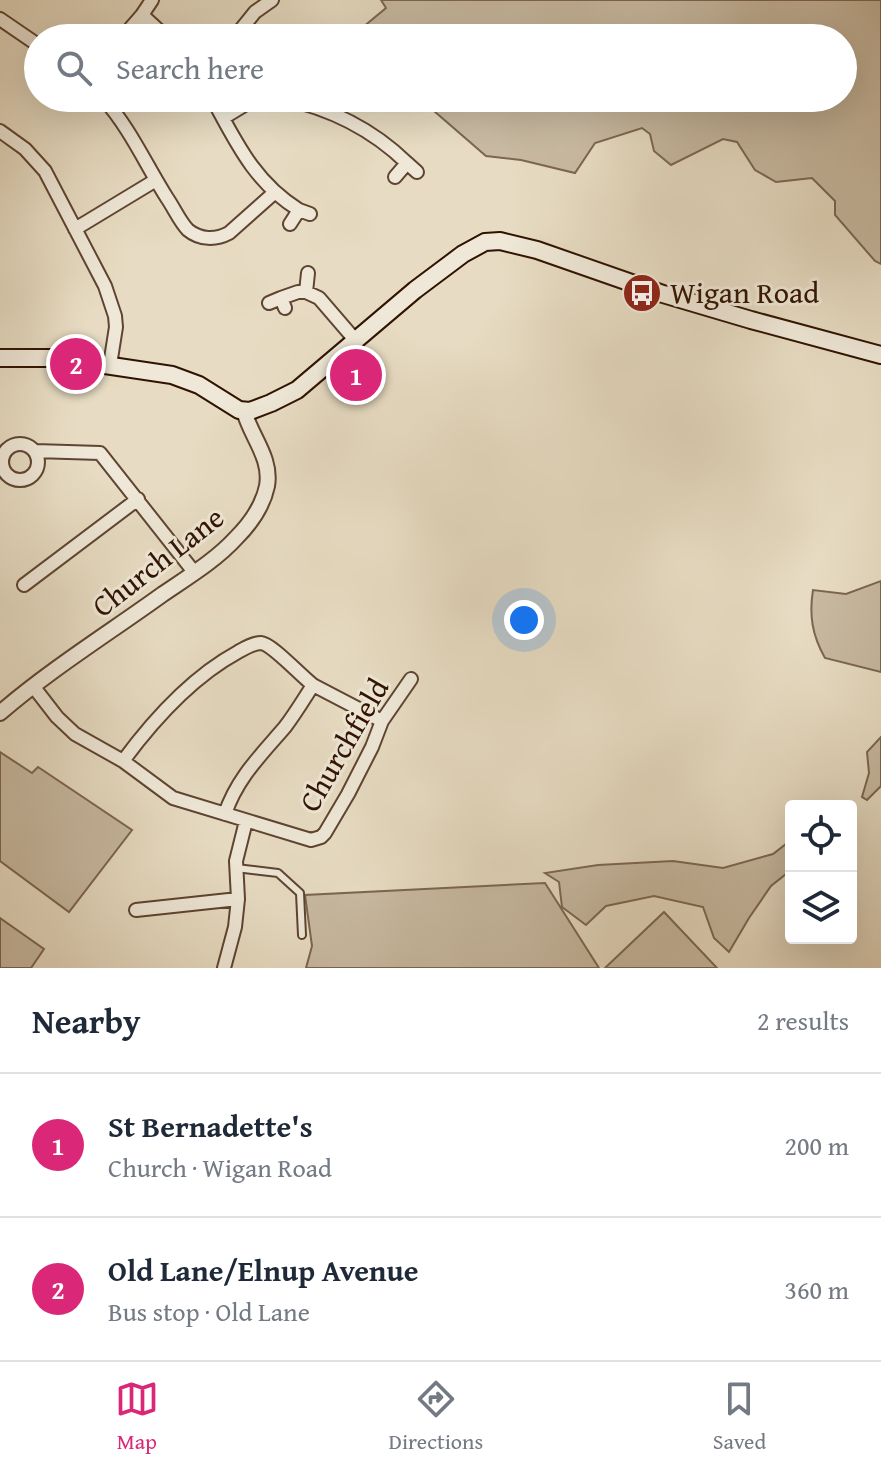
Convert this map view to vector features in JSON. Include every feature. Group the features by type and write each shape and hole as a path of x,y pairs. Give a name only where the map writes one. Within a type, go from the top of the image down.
{"main road":[{"path":"0,358 38,357 110,365 183,378 244,411 271,403 297,390 415,290 463,254 485,242 500,241 537,250 663,294 881,355"}],"street":[{"path":"134,24 152,0"},
{"path":"245,24 255,12 272,0"},
{"path":"142,15 152,24"},
{"path":"0,19 24,35"},
{"path":"113,112 186,228 197,236 210,239 223,237 274,193"},
{"path":"220,112 243,156 274,193 304,212 290,224"},
{"path":"223,118 233,112"},
{"path":"330,112 378,137 412,167 395,177"},
{"path":"0,131 25,149 45,171 105,286 113,305 116,327 110,365"},
{"path":"75,229 156,180"},
{"path":"306,292 308,273"},
{"path":"278,303 298,292 319,298 356,341"},
{"name":"Church Lane","path":"0,713 33,686 194,572 237,538 251,521 265,493 268,476 266,463 244,411"},
{"path":"35,451 100,453 194,572"},
{"path":"24,585 138,499"},
{"path":"123,761 157,719 198,679 232,655 260,643 269,646 313,685 382,721"},
{"name":"Churchfield","path":"33,686 69,728 123,761 173,798 311,840 321,837 348,794 382,721 411,679"},
{"path":"225,814 247,771 313,685"},
{"path":"226,967 238,899 238,850 246,821"},
{"path":"136,911 238,899"}],"lane":[{"path":"236,868 278,873 300,893 302,935"}],"shaded area":[{"path":"381,0 881,0 881,264 835,215 835,201 812,178 776,182 755,170 737,142 723,139 671,165 654,151 650,134 642,128 595,143 575,173 521,160 486,156 435,112 857,112 857,24 367,24 386,8"},
{"path":"881,581 881,672 825,658 813,625 813,590 846,594"},
{"path":"881,737 881,786 867,800 862,797 869,773 867,752"},
{"path":"0,752 32,773 38,767 132,830 69,912 0,861"},
{"path":"785,845 785,875 771,886 729,952 714,938 703,907 654,896 606,906 586,925 562,907 559,882 545,873 598,865 673,861 723,868 773,854"},
{"path":"545,883 599,968 306,968 312,946 305,895"},
{"path":"664,912 717,968 605,968"},
{"path":"0,918 44,949 31,968 0,968"}],"building":[{"path":"365,355 377,368 347,394 336,381"}],"place":[{"name":"Wigan Road","path":"642,293"},
{"name":"Old Lane/Elnup Avenue","path":"76,364"},
{"name":"St Bernadette's","path":"356,375"}]}
